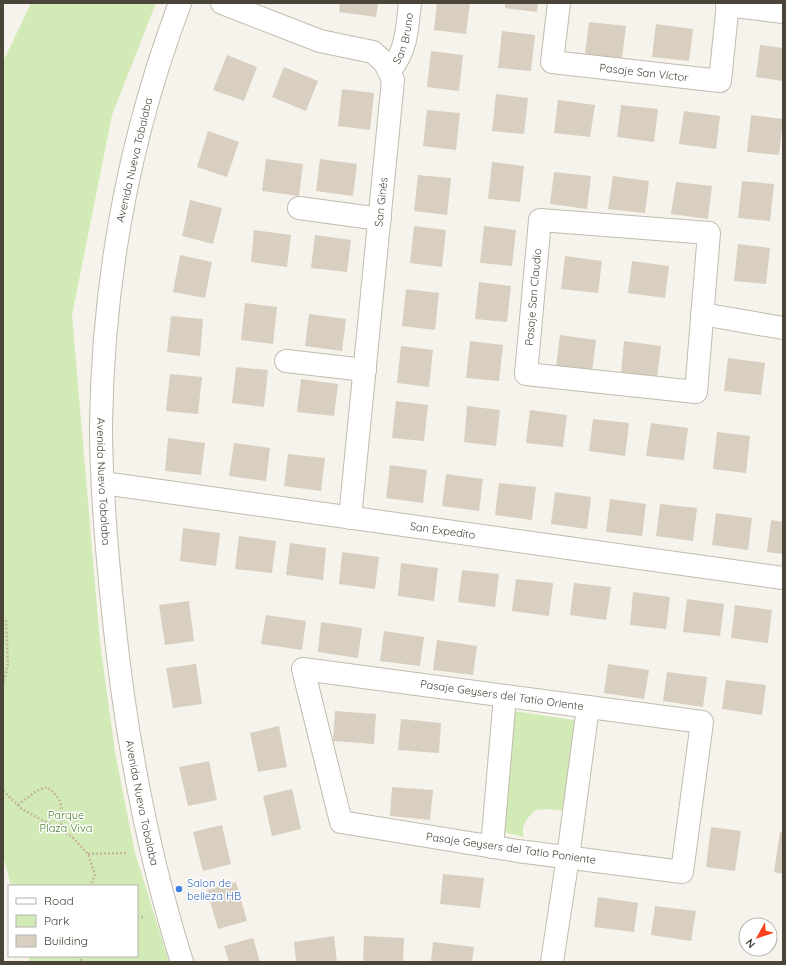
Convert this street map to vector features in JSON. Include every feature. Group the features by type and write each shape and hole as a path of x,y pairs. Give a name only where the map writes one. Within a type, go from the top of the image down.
{"street":[{"name":"Avenida Nueva Tobalaba","path":"180,3 166,42 136,144 122,206 113,261 106,316 103,372 103,483 109,579 128,729 152,859 182,962"},
{"path":"222,3 320,41 373,52 390,70"},
{"name":"San Bruno","path":"390,70 396,63 404,45 410,3"},
{"name":"Pasaje San Víctor","path":"559,3 552,62 720,82 727,4 783,12"},
{"name":"San Ginés","path":"350,518 393,91 393,80 390,70"},
{"path":"299,208 380,219"},
{"name":"Pasaje San Claudio","path":"540,220 708,233 702,314 696,392 526,374 540,220"},
{"path":"702,314 783,328"},
{"path":"286,360 365,370"},
{"name":"San Expedito","path":"103,483 783,578"},
{"name":"Pasaje Geysers del Tatio Oriente","path":"341,822 303,669 702,722 682,872"},
{"path":"492,847 505,696"},
{"path":"552,962 588,707"},
{"name":"Pasaje Geysers del Tatio Poniente","path":"341,822 492,847 682,872"}],"path":[{"path":"3,685 8,664 6,620"},
{"path":"18,806 36,791 47,787 57,794 62,804 61,830"},
{"path":"3,791 18,806 71,836 88,854 95,874 90,885"},
{"path":"88,854 135,853"}],"green space":[{"name":"Parque Plaza Viva","path":"31,3 156,3 112,115 72,315 100,642 115,752 135,853 169,962 30,962 28,957 138,957 138,885 11,885 3,855 3,62"},
{"path":"514,711 580,721 567,811 547,809 536,810 528,818 524,825 524,837 504,832"}],"building":[{"path":"340,3 378,3 376,17 339,12"},
{"path":"437,3 470,3 466,34 434,30"},
{"path":"505,3 538,3 537,12 505,8"},
{"path":"589,22 626,26 622,59 585,54"},
{"path":"656,24 693,29 689,61 652,57"},
{"path":"502,31 535,35 531,71 498,68"},
{"path":"760,45 783,48 783,81 756,77"},
{"path":"431,51 463,55 459,91 427,87"},
{"path":"227,55 257,67 244,101 213,90"},
{"path":"284,67 318,81 306,111 272,97"},
{"path":"342,89 374,93 370,130 338,126"},
{"path":"496,94 528,98 524,134 492,131"},
{"path":"558,100 595,105 590,137 554,133"},
{"path":"621,105 658,109 654,142 617,137"},
{"path":"427,110 460,113 456,150 423,146"},
{"path":"684,111 720,116 716,149 679,144"},
{"path":"751,115 783,119 779,155 747,152"},
{"path":"208,131 239,142 227,177 197,167"},
{"path":"266,159 303,164 299,196 262,191"},
{"path":"320,159 357,164 353,196 316,191"},
{"path":"492,162 524,166 520,202 488,199"},
{"path":"554,172 591,176 587,209 550,204"},
{"path":"418,175 451,178 447,215 414,211"},
{"path":"613,176 649,181 645,213 608,209"},
{"path":"742,181 774,184 770,221 738,218"},
{"path":"676,182 712,186 708,219 671,214"},
{"path":"190,200 222,208 213,244 182,236"},
{"path":"414,226 446,230 442,267 410,263"},
{"path":"484,226 516,230 512,266 480,263"},
{"path":"254,230 291,235 287,267 251,262"},
{"path":"315,235 351,240 347,272 311,268"},
{"path":"738,244 770,248 766,284 734,281"},
{"path":"180,255 212,262 205,298 173,292"},
{"path":"565,256 602,261 598,293 561,289"},
{"path":"632,261 669,266 665,298 628,293"},
{"path":"479,282 511,286 507,322 475,319"},
{"path":"406,289 439,293 435,330 402,326"},
{"path":"245,303 277,307 273,344 241,340"},
{"path":"309,314 346,319 342,351 305,346"},
{"path":"171,316 203,319 200,356 167,352"},
{"path":"560,335 596,340 592,372 556,367"},
{"path":"470,341 503,345 499,381 466,378"},
{"path":"624,341 661,346 657,378 621,374"},
{"path":"401,346 433,350 429,387 397,383"},
{"path":"728,358 765,363 761,395 724,391"},
{"path":"236,367 268,370 264,407 232,403"},
{"path":"170,374 202,377 198,414 166,411"},
{"path":"301,379 338,384 334,416 297,412"},
{"path":"396,401 428,405 424,441 392,438"},
{"path":"467,406 500,410 496,446 464,442"},
{"path":"530,410 567,415 563,447 526,443"},
{"path":"593,419 629,423 625,456 589,451"},
{"path":"651,423 688,428 684,460 646,456"},
{"path":"717,432 750,436 746,473 713,469"},
{"path":"168,438 205,443 201,475 165,471"},
{"path":"234,443 270,448 266,481 229,476"},
{"path":"288,454 325,458 321,491 284,486"},
{"path":"390,465 427,470 423,503 386,498"},
{"path":"446,474 483,479 479,511 442,506"},
{"path":"499,483 536,487 532,520 495,515"},
{"path":"555,492 591,497 587,529 551,524"},
{"path":"610,499 646,504 642,536 606,532"},
{"path":"660,504 697,508 693,541 656,536"},
{"path":"716,513 752,518 748,550 712,545"},
{"path":"771,520 783,522 783,554 767,552"},
{"path":"183,528 220,533 216,566 180,561"},
{"path":"239,536 276,541 272,573 235,569"},
{"path":"290,543 326,548 323,580 286,575"},
{"path":"342,552 379,557 375,589 339,584"},
{"path":"401,563 438,568 434,601 398,596"},
{"path":"462,570 499,574 495,607 458,602"},
{"path":"516,579 553,583 549,616 512,611"},
{"path":"574,583 611,587 606,620 570,615"},
{"path":"633,592 670,597 666,629 630,625"},
{"path":"687,599 724,604 720,636 683,632"},
{"path":"189,601 194,641 165,645 159,605"},
{"path":"735,605 772,610 768,643 731,638"},
{"path":"266,615 306,621 302,650 261,644"},
{"path":"321,622 362,628 358,658 318,652"},
{"path":"384,631 424,637 420,666 380,661"},
{"path":"437,640 477,646 473,675 433,670"},
{"path":"196,664 202,704 173,708 166,668"},
{"path":"608,664 649,670 644,699 604,693"},
{"path":"667,672 707,677 703,707 663,701"},
{"path":"726,680 766,685 762,715 722,709"},
{"path":"335,711 376,714 374,744 333,741"},
{"path":"401,719 441,723 439,753 398,750"},
{"path":"279,726 287,767 258,772 250,733"},
{"path":"209,761 217,800 188,806 179,767"},
{"path":"392,787 433,790 430,820 390,816"},
{"path":"292,789 301,829 272,836 263,796"},
{"path":"222,825 231,864 203,871 193,832"},
{"path":"711,827 741,831 735,871 706,867"},
{"path":"780,832 783,832 783,874 774,872"},
{"path":"443,874 484,878 480,908 440,904"},
{"path":"236,882 247,921 218,929 207,890"},
{"path":"598,897 638,903 634,932 594,927"},
{"path":"655,906 696,911 691,941 651,935"},
{"path":"334,936 337,962 296,962 294,942"},
{"path":"364,936 404,938 403,962 363,962"},
{"path":"253,938 260,962 229,962 224,946"},
{"path":"433,942 474,947 472,962 431,962"}],"place":[{"name":"Salon de belleza HB","path":"179,889"}]}
